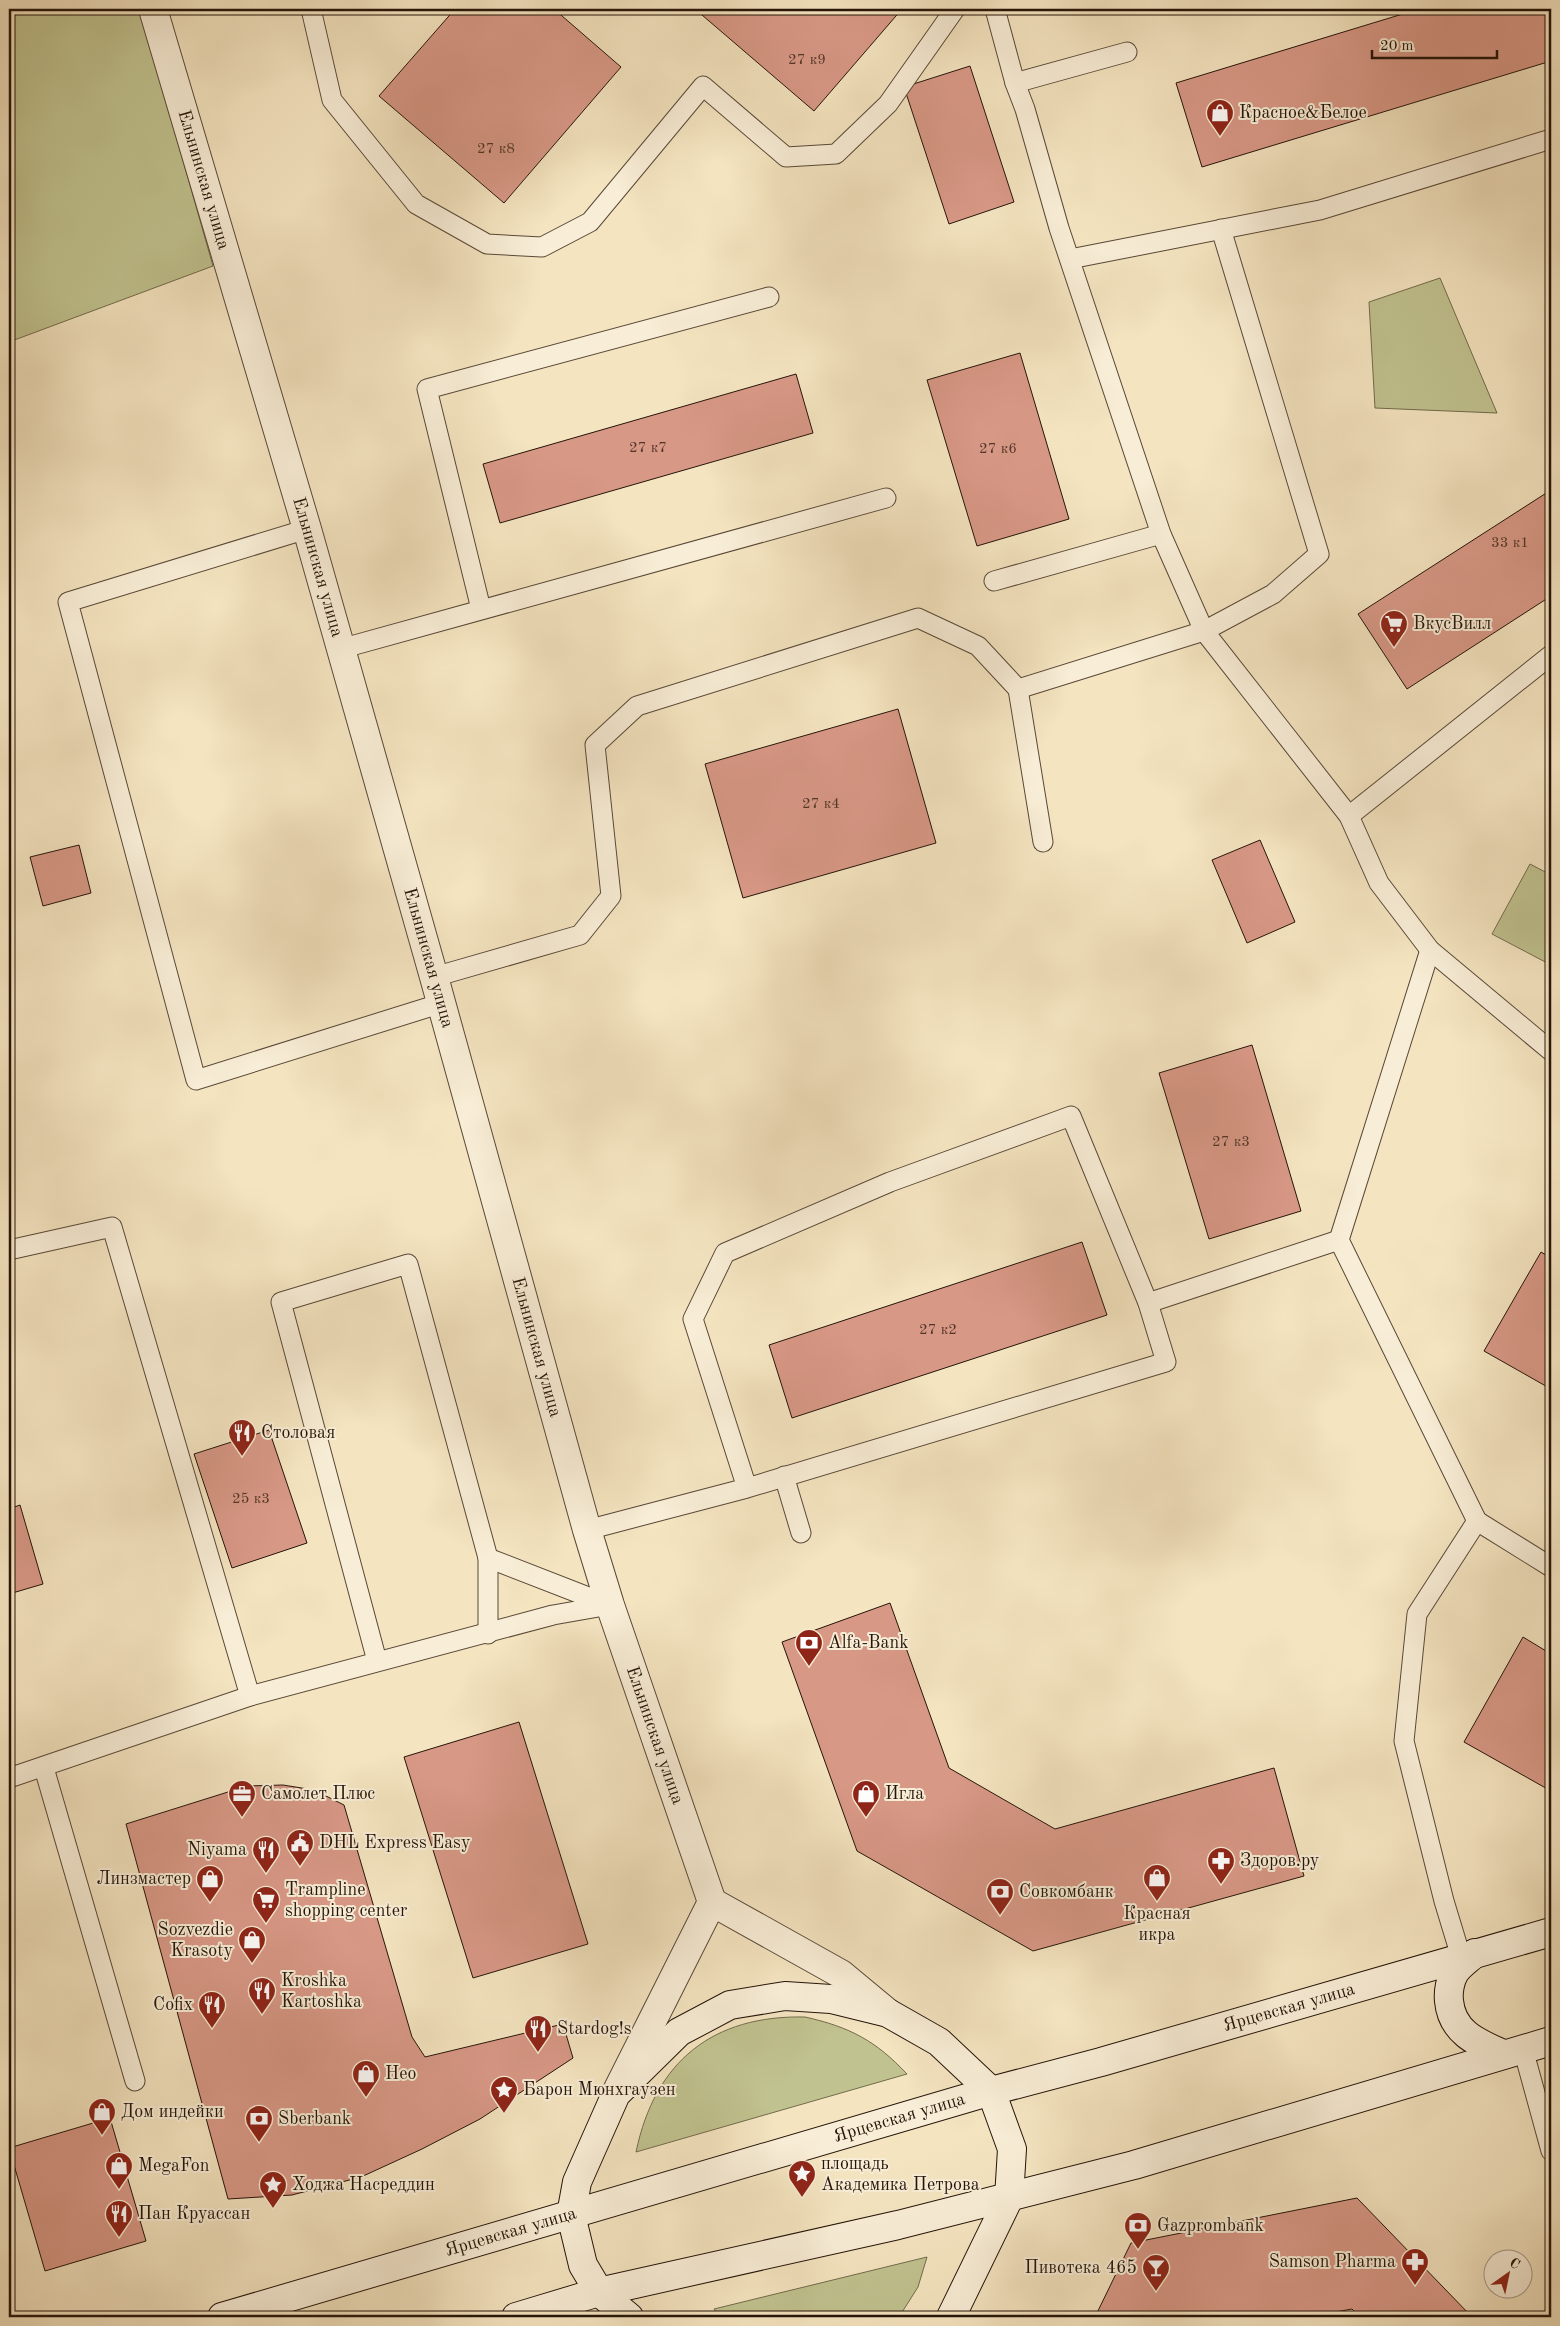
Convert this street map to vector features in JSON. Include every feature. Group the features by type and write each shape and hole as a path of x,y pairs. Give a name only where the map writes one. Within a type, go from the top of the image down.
{"street":[{"name":"Ельнинская улица","path":"153,9 306,529 442,1003 587,1530 610,1605 712,1902"},
{"path":"629,2317 599,2292 583,2265 571,2215 577,2182 616,2094 712,1902 841,1974 888,2014 939,2042 991,2091 1012,2149 1009,2198 951,2317"},
{"name":"Ярцевская улица","path":"222,2317 991,2091 1101,2062 1551,1932"},
{"path":"1468,1955 1455,1972 1448,1992 1450,2011 1459,2029 1474,2042 1513,2052"},
{"path":"616,2094 680,2032 730,2005 785,1996 831,1999 888,2014"},
{"path":"516,2317 599,2292 898,2226 1009,2198 1143,2162 1551,2041"},
{"path":"940,2317 966,2289"}],"lane":[{"path":"311,9 332,100 416,204 487,244 542,246 590,222 703,86 786,157 836,154 888,104 955,9"},
{"path":"995,9 1015,83 1025,109 1070,259 1161,534 1204,631 1349,816 1379,883 1430,950 1551,1051"},
{"path":"1015,83 1127,52"},
{"path":"1070,259 1320,210 1551,139"},
{"path":"1018,689 1204,631 1273,594 1319,554 1221,229"},
{"path":"481,609 427,389 769,297"},
{"path":"340,649 886,498"},
{"path":"306,529 68,602 196,1080 442,1003"},
{"path":"994,581 1161,534"},
{"path":"434,977 580,935 611,896 595,745 638,706 918,618 978,646 1018,689 1043,842"},
{"path":"1349,816 1551,655"},
{"path":"1430,950 1339,1240 1477,1522 1551,1567"},
{"path":"587,1530 747,1488 1166,1362 1148,1303 1071,1116 890,1182 725,1253 694,1319 747,1488"},
{"path":"9,1250 112,1227 250,1696"},
{"path":"1148,1303 1339,1240"},
{"path":"377,1661 281,1302 408,1264 488,1558 488,1634"},
{"path":"784,1476 801,1533"},
{"path":"1468,1955 1444,1901 1404,1741 1417,1614 1477,1522"},
{"path":"488,1558 610,1605"},
{"path":"9,1778 44,1768 103,1745 250,1696 377,1661 488,1634 553,1615 610,1605"},
{"path":"44,1768 135,2081"},
{"path":"1513,2052 1551,2151"}],"green space":[{"path":"9,9 140,9 213,266 9,342"},
{"path":"1440,278 1497,413 1375,408 1369,302"},
{"path":"1530,864 1551,875 1551,965 1492,934"},
{"path":"805,2017 836,2025 861,2037 896,2062 907,2074 636,2152 645,2120 657,2092 674,2069 693,2050 716,2035 742,2024 772,2018"},
{"path":"927,2257 918,2287 899,2317 720,2317 714,2309"}],"building":[{"path":"455,9 554,9 621,67 504,203 379,96"},
{"path":"695,9 902,9 814,111"},
{"path":"1419,9 1551,9 1551,61 1202,167 1176,83"},
{"path":"970,66 1014,202 949,224 904,87"},
{"path":"1020,353 1069,519 977,546 927,380"},
{"path":"796,374 813,433 500,523 483,464"},
{"path":"1551,490 1551,596 1407,689 1358,614"},
{"path":"898,709 936,843 743,898 705,764"},
{"path":"1260,840 1295,922 1247,943 1212,860"},
{"path":"79,845 91,893 43,906 30,857"},
{"path":"1252,1045 1301,1211 1209,1239 1159,1073"},
{"path":"1082,1242 1107,1315 792,1418 769,1345"},
{"path":"1541,1252 1551,1258 1551,1389 1484,1351"},
{"path":"269,1430 307,1543 232,1568 194,1454"},
{"path":"20,1505 43,1584 9,1594 9,1509"},
{"path":"890,1603 949,1768 1055,1829 1274,1768 1304,1876 1033,1951 857,1851 782,1642"},
{"path":"1523,1637 1551,1654 1551,1791 1464,1742"},
{"path":"519,1722 588,1944 473,1978 404,1757"},
{"name":"Trampline shopping center","path":"283,1785 314,1790 344,1805 412,2037 425,2057 563,2024 573,2058 480,2119 422,2149 361,2177 292,2195 228,2199 126,1824 247,1786"},
{"path":"110,2118 146,2241 45,2271 9,2148"},
{"path":"1357,2198 1472,2317 1360,2317 1352,2309 1309,2317 1095,2317 1131,2243"}],"place":[{"name":"Красное&Белое","path":"1220,137"},
{"name":"ВкусВилл","path":"1394,648"},
{"name":"Столовая","path":"242,1457"},
{"name":"Alfa-Bank","path":"809,1667"},
{"name":"Самолет Плюс","path":"242,1818"},
{"name":"Игла","path":"866,1818"},
{"name":"DHL Express Easy","path":"300,1867"},
{"name":"Niyama","path":"266,1874"},
{"name":"Здоров.ру","path":"1221,1885"},
{"name":"Красная икра","path":"1157,1902"},
{"name":"Линзмастер","path":"210,1903"},
{"name":"Совкомбанк","path":"1000,1916"},
{"name":"Trampline shopping center","path":"266,1924"},
{"name":"Sozvezdie Krasoty","path":"252,1964"},
{"name":"Kroshka Kartoshka","path":"262,2015"},
{"name":"Cofix","path":"212,2029"},
{"name":"Stardog!s","path":"538,2053"},
{"name":"Нео","path":"366,2098"},
{"name":"Барон Мюнхгаузен","path":"504,2114"},
{"name":"Дом индейки","path":"102,2136"},
{"name":"Sberbank","path":"259,2143"},
{"name":"MegaFon","path":"119,2190"},
{"name":"площадь Академика Петрова","path":"802,2198"},
{"name":"Ходжа Насреддин","path":"273,2209"},
{"name":"Пан Круассан","path":"119,2238"},
{"name":"Gazprombank","path":"1138,2250"},
{"name":"Samson Pharma","path":"1415,2286"},
{"name":"Пивотека 465","path":"1156,2292"}]}
